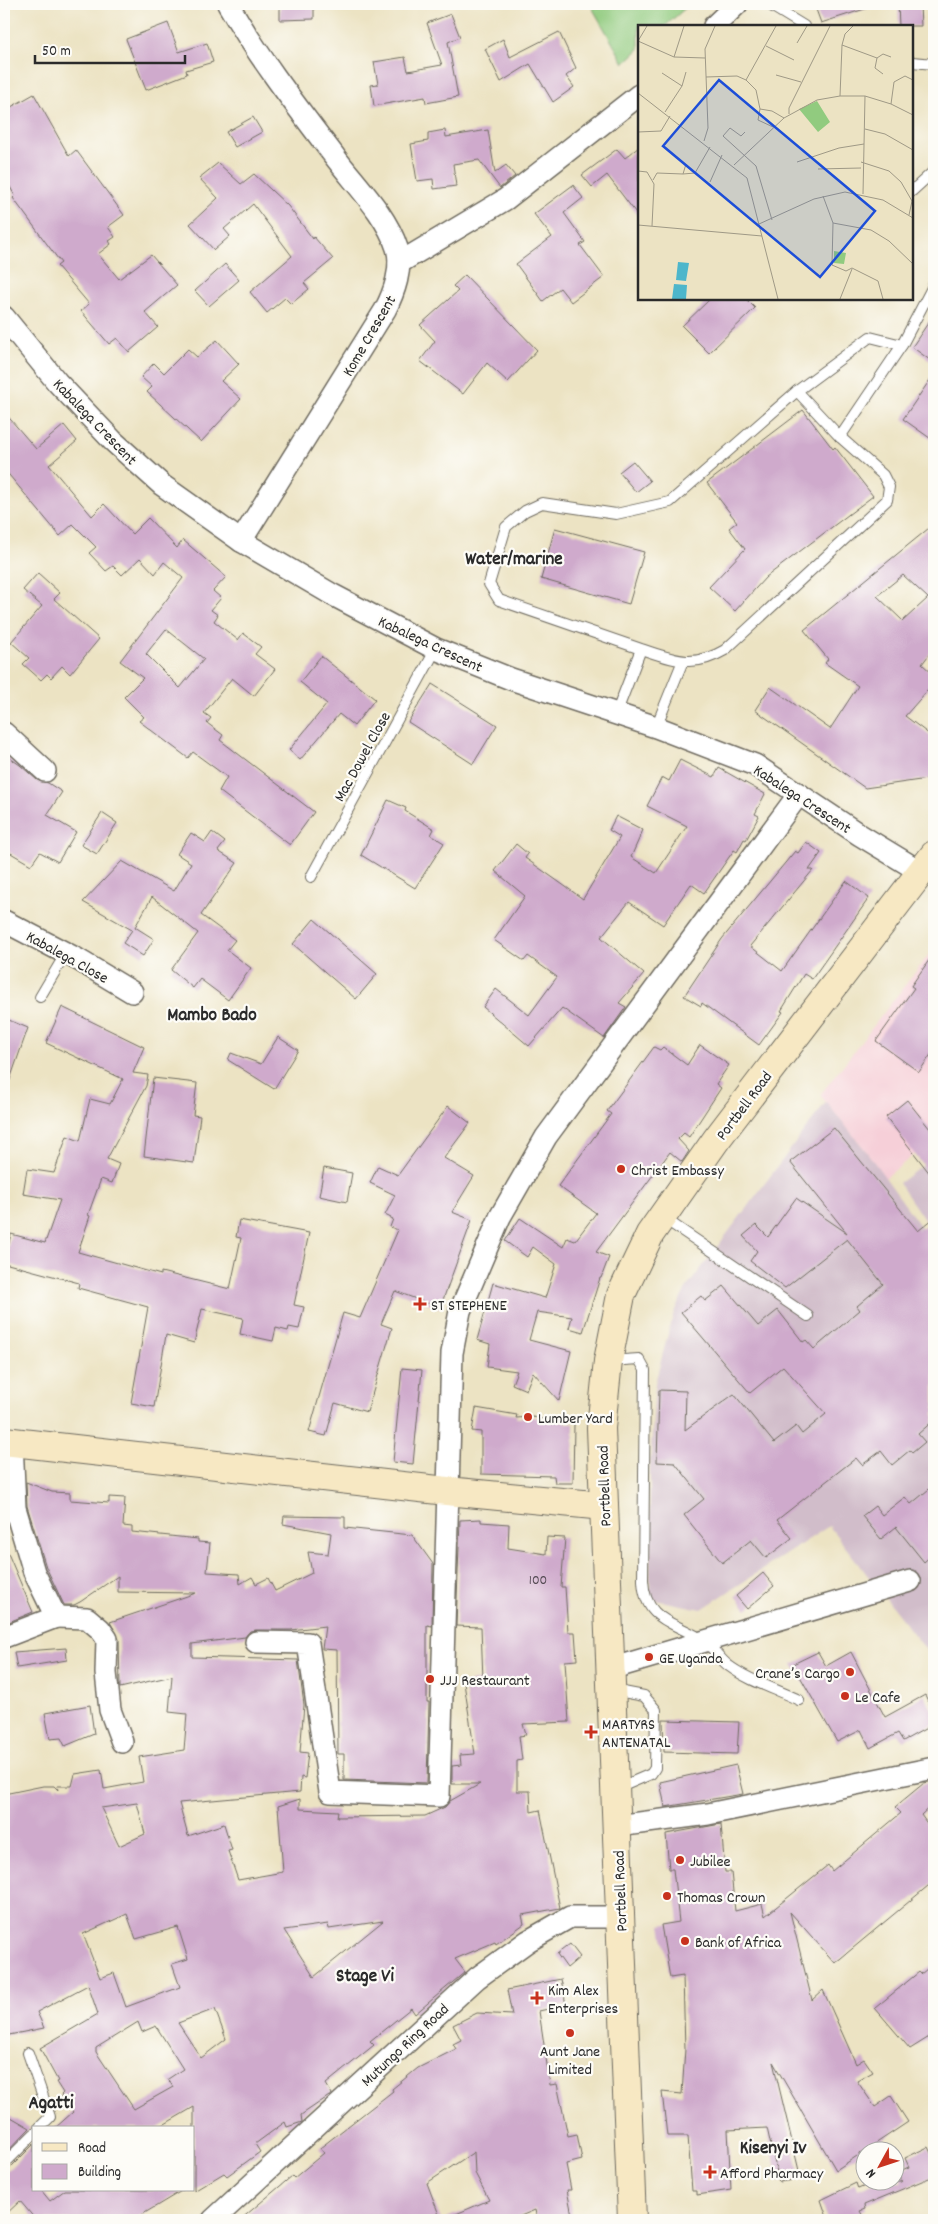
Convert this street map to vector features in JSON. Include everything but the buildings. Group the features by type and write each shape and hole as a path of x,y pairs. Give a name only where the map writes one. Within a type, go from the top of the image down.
{"main road":[{"name":"Portbell Road","path":"632,2220 601,1428 608,1361 621,1295 650,1234 716,1140 928,864"},
{"path":"8,1441 446,1491 604,1506"}],"street":[{"name":"Kome Crescent","path":"228,4 273,76 382,219 397,250 399,263 393,293 385,310 241,541"},
{"path":"715,25 737,4"},
{"path":"399,263 506,198 638,96"},
{"name":"Kabalega Crescent","path":"4,317 57,382 113,441 162,485 241,541 333,595 436,649 511,679 656,727 755,765 860,835 928,864"},
{"path":"4,733 45,771"},
{"path":"256,1642 308,1643 330,1792 439,1796 446,1491 452,1353 460,1311 500,1217 546,1138 800,794"},
{"name":"Kabalega Close","path":"4,921 66,952 132,992"},
{"path":"8,1441 15,1508 34,1572 56,1617"},
{"path":"611,1680 705,1642 910,1581"},
{"path":"4,1638 56,1617 87,1618 100,1629 107,1639 106,1674 110,1710 122,1742"},
{"path":"617,1826 708,1814 934,1768"},
{"name":"Mutungo Ring Road","path":"213,2220 477,1978 528,1941 570,1917 620,1917"}],"lane":[{"path":"768,4 802,25"},
{"path":"913,62 934,64"},
{"path":"913,190 934,171"},
{"path":"840,437 902,345 934,284"},
{"path":"797,391 840,437 883,475 889,487 887,500 726,650 709,659 682,662 499,600 489,584 506,527 525,511 542,503 616,514 670,502 797,391 870,337 902,345"},
{"name":"Mac Dowel Close","path":"310,877 436,649"},
{"path":"616,714 641,649"},
{"path":"656,727 682,662"},
{"path":"40,997 66,952"},
{"path":"662,1217 808,1316"},
{"path":"608,1361 639,1359 645,1370 644,1595 649,1607 666,1621 705,1642 726,1664 738,1672 799,1700"},
{"path":"611,1680 644,1696 656,1710 655,1768 651,1774 615,1789"},
{"path":"28,2052 50,2117 41,2126"},
{"path":"4,2164 32,2136"}],"shaded area":[{"path":"934,948 934,1139 885,1178 866,1151 820,1095"},
{"path":"826,1102 866,1151 934,1245 934,1660 829,1526 702,1609 650,1599 650,1468 655,1383 674,1312 687,1287"},
{"path":"934,1157 934,1234 899,1183"}],"green space":[{"path":"590,4 690,4 666,25 638,25 638,50 624,63"}],"place":[{"name":"Christ Embassy","path":"621,1169"},
{"name":"ST STEPHENE","path":"420,1304"},
{"name":"Lumber Yard","path":"528,1417"},
{"name":"GE Uganda","path":"649,1657"},
{"name":"Crane’s Cargo","path":"850,1672"},
{"name":"JJJ Restaurant","path":"430,1679"},
{"name":"Le Cafe","path":"845,1696"},
{"name":"MARTYRS ANTENATAL","path":"591,1732"},
{"name":"Jubilee","path":"680,1860"},
{"name":"Thomas Crown","path":"667,1896"},
{"name":"Bank of Africa","path":"685,1941"},
{"name":"Kim Alex Enterprises","path":"537,1998"},
{"name":"Aunt Jane Limited","path":"570,2033"},
{"name":"Afford Pharmacy","path":"710,2172"}],"district":[{"name":"Water/marine","path":"514,557"},
{"name":"Mambo Bado","path":"212,1013"},
{"name":"Stage Vi","path":"365,1974"},
{"name":"Agatti","path":"51,2101"},
{"name":"Kisenyi Iv","path":"773,2146"}]}
